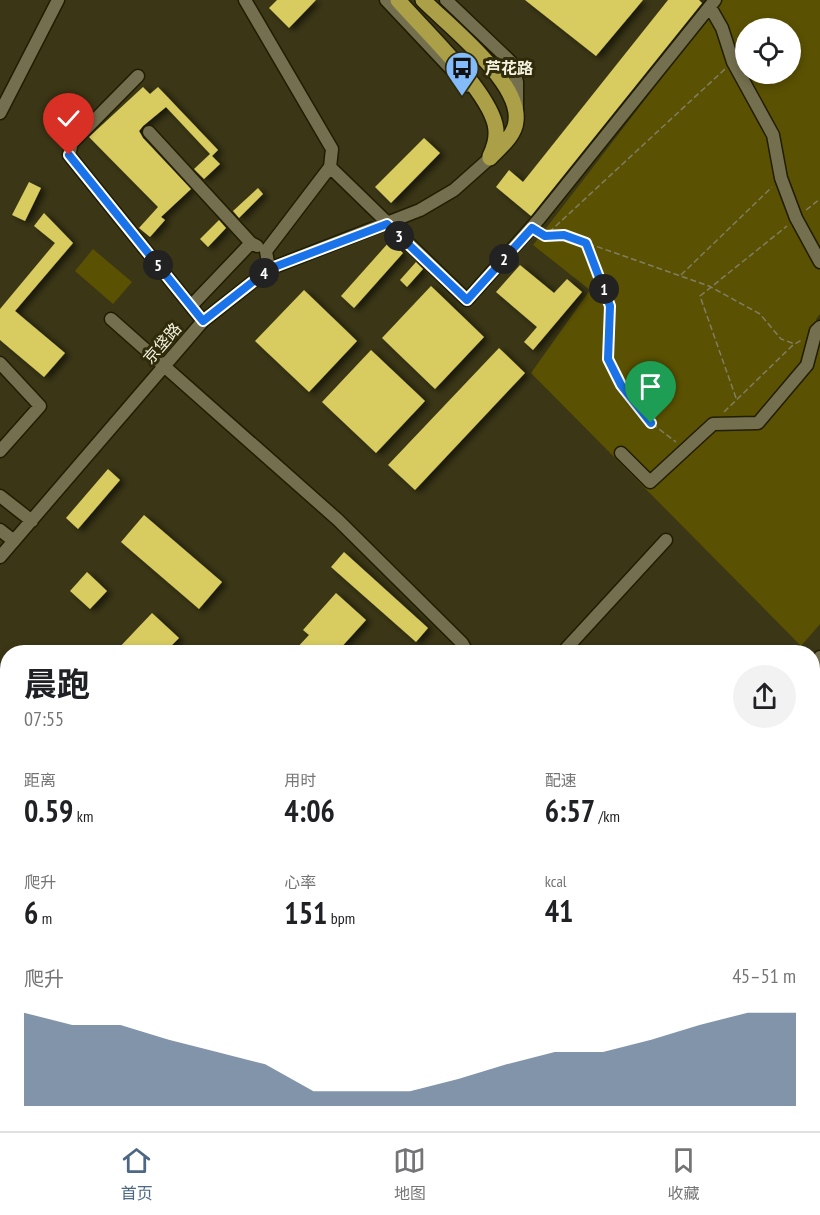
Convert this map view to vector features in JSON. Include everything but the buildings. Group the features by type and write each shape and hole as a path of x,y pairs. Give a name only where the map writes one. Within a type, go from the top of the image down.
{"main road":[{"path":"398,0 488,104 496,134 490,158"},
{"path":"423,0 502,78 513,97 516,122 508,139 490,158"}],"street":[{"path":"0,112 58,0"},
{"path":"245,0 332,149 330,167 266,251 269,269"},
{"path":"386,0 412,31 488,104"},
{"path":"441,17 445,0 511,62 517,82 516,122"},
{"path":"330,167 467,300 532,228 712,3 733,62 772,135 782,178 796,218 820,262"},
{"path":"138,76 72,143 69,155 203,321"},
{"path":"149,132 251,243 266,251"},
{"name":"京垡路","path":"0,557 203,321 269,269 420,210 454,190 490,158"},
{"path":"191,306 251,243"},
{"path":"111,320 338,520 463,645"},
{"path":"621,453 650,482 684,448 713,424 758,423 807,364 818,329"},
{"path":"0,363 40,406 0,451"},
{"path":"0,496 32,521"},
{"path":"0,530 14,541"},
{"path":"569,645 666,540"}],"path":[{"path":"545,236 733,62"},
{"path":"680,276 782,178"},
{"path":"736,398 700,296 709,286 746,261 820,199"},
{"path":"532,228 545,236 564,235 709,286 760,314 781,339 795,344"},
{"path":"586,243 610,306 608,359 621,385 651,423 684,448"},
{"path":"713,424 736,398 795,344 818,329"}],"shaded area":[{"path":"722,0 820,0 820,314 816,319 820,324 820,624 802,645 531,373 590,290 533,245"},
{"path":"93,249 132,282 113,304 75,271"}],"place":[{"name":"芦花路","path":"462,97"}],"route":[{"path":"69,155 203,321 269,269 387,224 467,300 532,228 545,236 564,235 586,243 610,306 608,359 621,385 651,423"}]}
